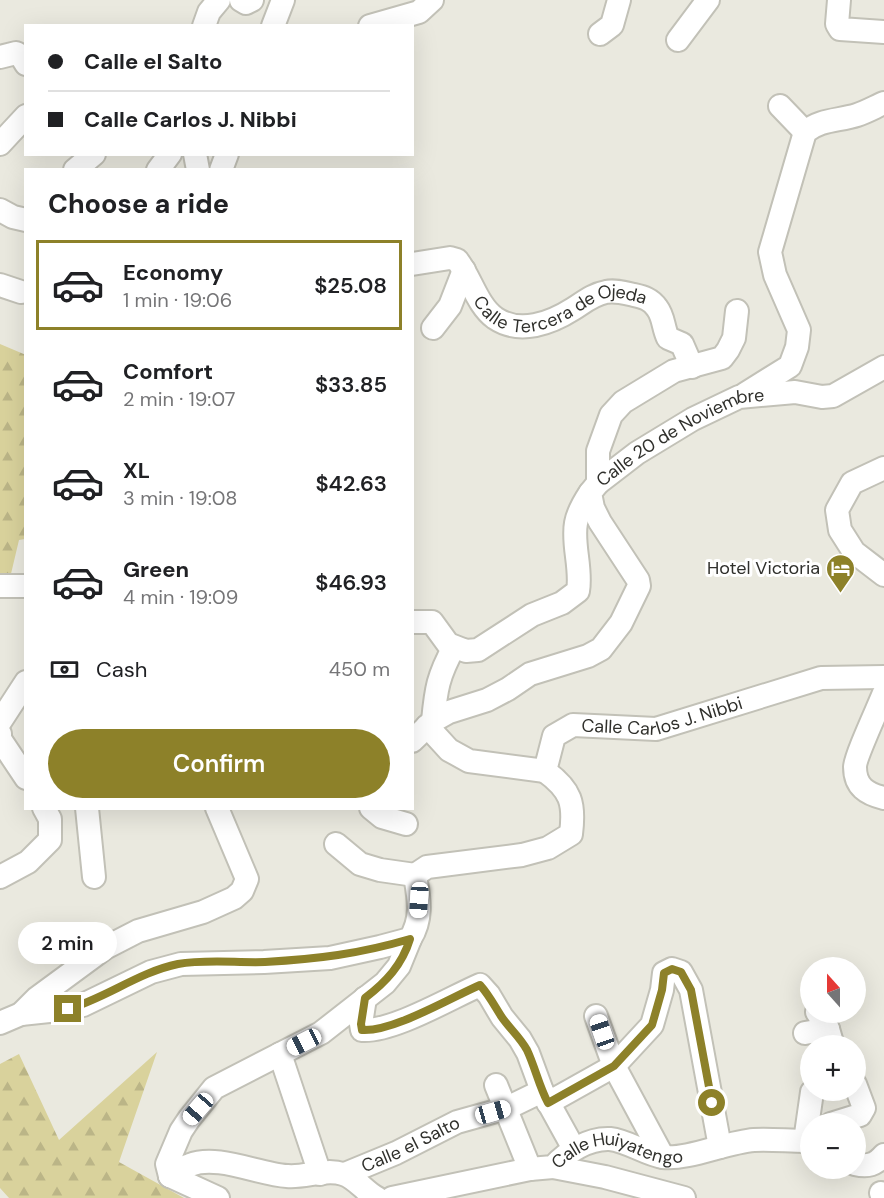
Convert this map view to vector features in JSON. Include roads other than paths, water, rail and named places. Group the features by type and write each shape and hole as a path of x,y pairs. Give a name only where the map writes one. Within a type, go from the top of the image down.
{"street":[{"path":"205,24 209,12 219,0"},
{"path":"241,0 246,3 252,0"},
{"path":"274,24 283,0"},
{"path":"374,24 418,12 432,0"},
{"path":"600,34 612,25 619,0"},
{"path":"678,40 708,0"},
{"path":"839,0 837,24 840,29 884,32"},
{"path":"0,57 16,53 24,61"},
{"path":"739,398 790,366 797,347 799,330 775,275 770,252 805,132 819,123 856,116 884,103"},
{"path":"780,106 805,132"},
{"path":"0,144 24,118"},
{"path":"0,210 13,218 24,220"},
{"name":"Calle Tercera de Ojeda","path":"414,264 450,258 457,260 489,311 506,323 521,326 542,325 563,315 594,295 605,292 615,291 648,298 656,305 663,317 668,338 682,344 692,367"},
{"path":"433,328 450,306 464,270"},
{"path":"414,622 432,622 444,640 454,647 466,651 478,650 532,615 562,603 578,591 575,525 584,502 594,488 598,452 611,415 623,402 674,371 722,358 734,338 737,311"},
{"name":"Calle 20 de Noviembre","path":"424,729 449,712 487,700 530,674 588,656 601,649 621,623 639,586 638,580 593,508 594,488 637,453 693,419 739,398 795,392 822,397 833,396 884,368"},
{"path":"884,468 852,483 837,510 840,530 854,552 884,575"},
{"path":"0,586 24,586"},
{"path":"336,844 360,864 380,870 415,875 428,867 522,855 548,848 571,834 574,811 562,783 545,771 469,760 449,750 424,729 442,669 454,647"},
{"name":"Calle Carlos J. Nibbi","path":"545,771 554,736 573,725 656,729 821,678 882,685"},
{"path":"24,685 1,722 0,739 24,775"},
{"path":"882,685 855,766 859,783 868,794 884,798"},
{"path":"0,877 28,862 50,840 50,819 45,810"},
{"path":"87,810 94,877"},
{"path":"21,1014 37,998 105,948 138,931 203,912 234,898 242,891 246,879 218,810"},
{"path":"373,810 382,817 406,824"},
{"path":"170,1176 167,1164 181,1131 214,1088 321,1033 384,983 399,966 417,927 419,900 415,875"},
{"path":"0,1023 21,1014 68,1009 83,1005 151,972 181,964 330,958 381,948 410,939"},
{"name":"Calle el Salto","path":"345,1174 396,1153 457,1122 545,1097 614,1066 652,1025 662,990 664,973 672,969 681,972 691,990 720,1147"},
{"path":"365,998 362,1030 374,1031 480,985 520,1039 528,1053 545,1097 574,1149"},
{"path":"596,1016 614,1066 663,1157"},
{"path":"280,1054 320,1174"},
{"path":"496,1085 530,1169"},
{"name":"Calle Huiyatengo","path":"392,1198 530,1169 553,1167 565,1154 574,1149 610,1139 663,1157 690,1154 754,1140 800,1137"},
{"path":"866,1166 877,1163 884,1155"},
{"path":"170,1176 201,1162 214,1162 286,1176 334,1172 345,1174 377,1198"},
{"path":"553,1167 605,1177 684,1198"},
{"path":"170,1176 218,1198"}],"place":[{"name":"Hotel Victoria","path":"841,594"}]}
